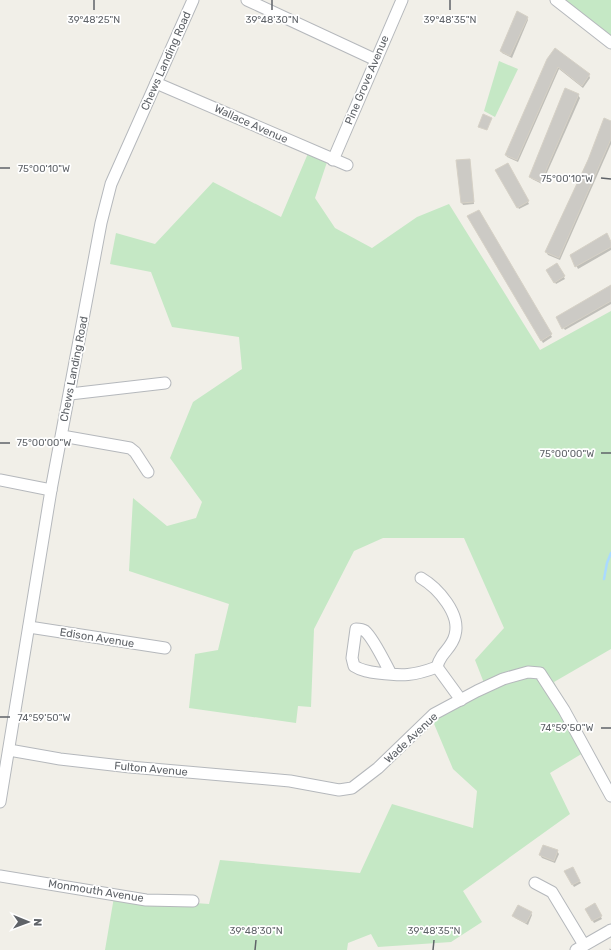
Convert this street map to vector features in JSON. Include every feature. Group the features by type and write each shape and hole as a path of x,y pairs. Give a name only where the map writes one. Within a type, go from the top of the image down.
{"street":[{"name":"Chews Landing Road","path":"0,802 52,490 101,223 111,184 193,0"},
{"path":"247,0 376,60"},
{"name":"Pine Grove Avenue","path":"333,160 402,0"},
{"path":"556,0 611,43"},
{"name":"Wallace Avenue","path":"156,83 347,165"},
{"path":"70,394 165,384"},
{"path":"62,436 130,448 135,452 148,472"},
{"path":"0,480 52,490"},
{"path":"391,674 400,676 420,673 437,667 455,636 457,625 455,617 441,595 431,584 421,578"},
{"name":"Edison Avenue","path":"30,627 165,648"},
{"path":"437,667 461,700"},
{"name":"Wade Avenue","path":"295,782 339,790 352,788 378,768 434,714 503,679 528,672 540,672 564,710 610,791"},
{"name":"Fulton Avenue","path":"9,750 60,759 130,768 295,782"},
{"name":"Monmouth Avenue","path":"0,876 146,900 193,901"},
{"path":"535,883 552,892 580,948 611,930"}],"green space":[{"path":"559,0 611,0 611,41"},
{"path":"499,61 518,69 495,117 484,111"},
{"path":"309,151 328,159 315,198 335,228 372,248 417,217 449,204 540,350 611,311 611,649 554,682 588,750 550,773 570,814 463,891 482,922 451,942 378,947 371,934 348,943 347,950 105,950 114,897 209,904 220,860 360,873 392,804 473,828 477,791 453,769 432,719 484,683 475,660 504,628 464,538 383,538 354,551 314,629 311,707 298,706 296,723 189,708 195,654 218,650 229,604 129,571 133,498 167,526 196,518 202,502 170,458 193,402 242,369 239,337 172,327 151,272 110,264 116,233 155,244 213,182 281,217"}],"building":[{"path":"517,11 528,17 510,56 500,51"},
{"path":"555,48 590,74 582,86 558,67 517,160 505,155 547,59"},
{"path":"565,88 579,94 541,182 529,177"},
{"path":"483,114 492,118 487,130 478,127"},
{"path":"604,118 611,121 611,139 559,258 545,252 588,160"},
{"path":"470,159 474,202 461,203 456,160"},
{"path":"508,163 529,201 517,208 495,170"},
{"path":"479,210 552,334 541,341 467,216"},
{"path":"607,233 611,242 611,247 575,267 570,255"},
{"path":"557,263 565,276 554,283 546,270"},
{"path":"611,285 611,301 562,329 556,317"},
{"path":"543,845 558,850 554,861 539,855"},
{"path":"573,867 580,881 572,885 564,871"},
{"path":"595,903 602,916 592,921 585,909"},
{"path":"518,905 532,912 526,923 512,916"}],"waterway":[{"path":"604,579 607,563 611,553"}]}
